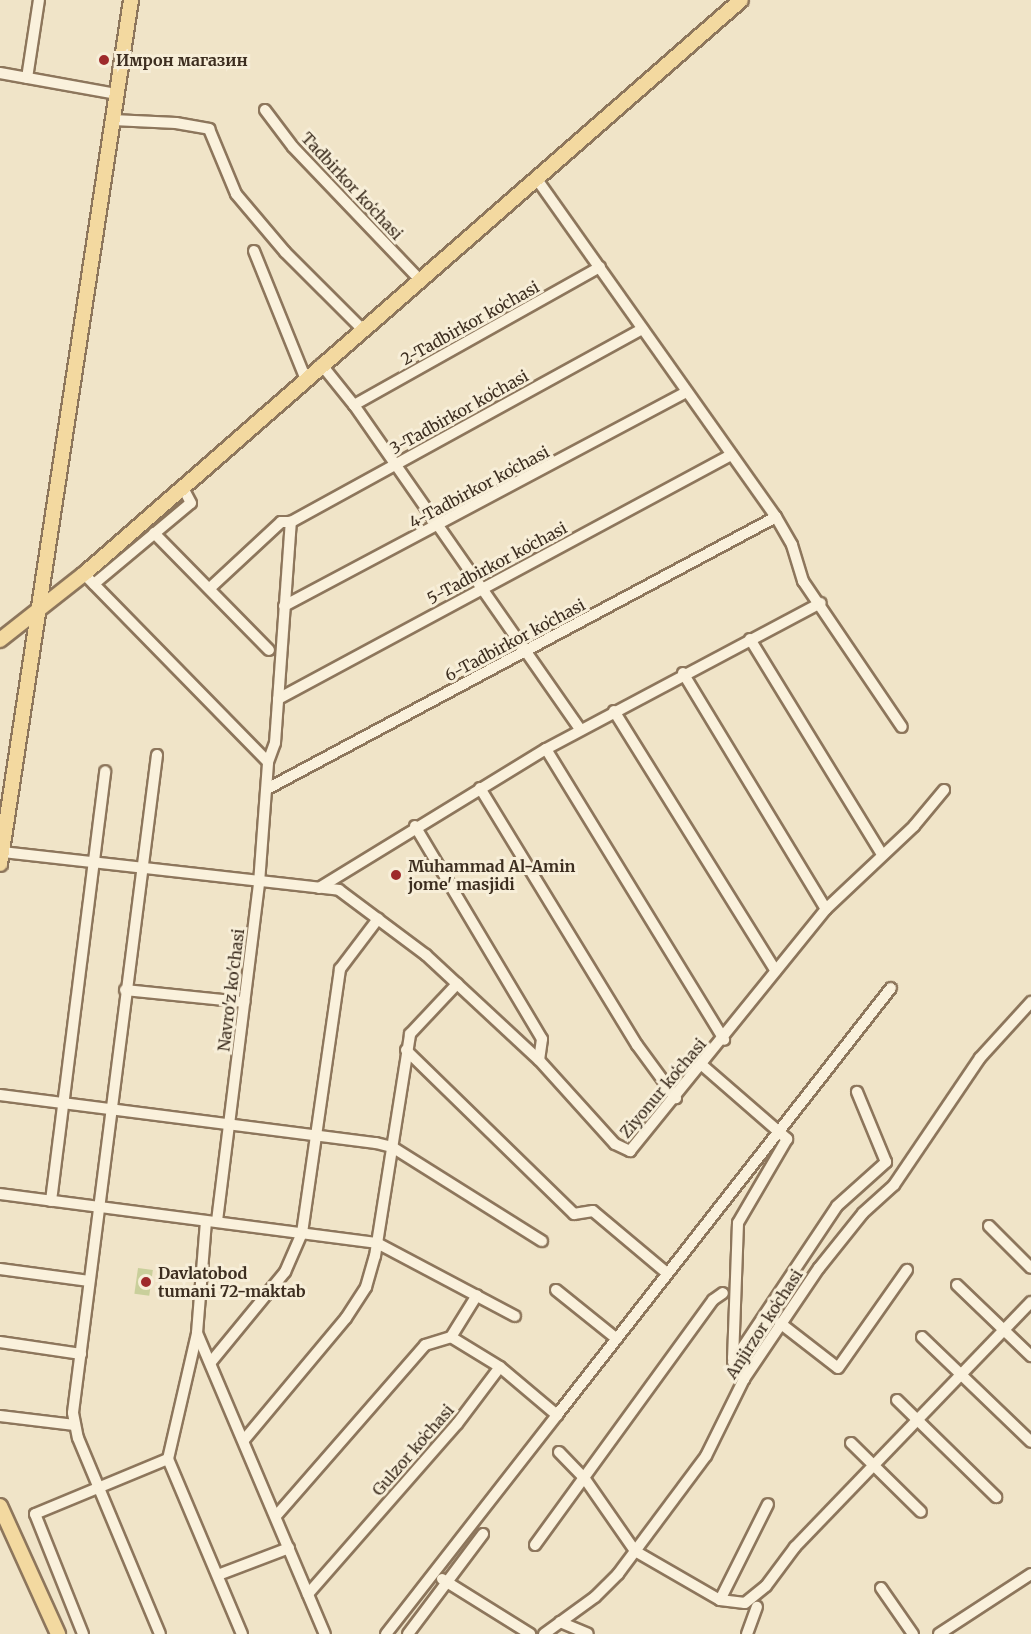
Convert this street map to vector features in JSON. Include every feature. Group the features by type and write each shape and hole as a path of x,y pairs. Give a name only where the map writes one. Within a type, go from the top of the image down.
{"main road":[{"path":"1,860 131,0"},
{"path":"0,640 38,608 89,579 187,493 305,377 741,0"},
{"path":"0,1506 58,1634"}],"street":[{"path":"27,78 39,0"},
{"path":"0,73 117,94"},
{"name":"Tadbirkor koʻchasi","path":"265,110 293,147 419,279"},
{"path":"113,120 157,121 209,129 236,194 285,252 362,329"},
{"path":"536,178 776,517 792,544 803,581 821,603 902,727"},
{"path":"254,251 305,377"},
{"name":"2-Tadbirkor koʻchasi","path":"354,405 600,267"},
{"name":"3-Tadbirkor koʻchasi","path":"210,588 281,522 291,522 642,329"},
{"path":"321,364 354,405 580,730"},
{"name":"4-Tadbirkor koʻchasi","path":"284,606 438,527 687,392"},
{"name":"5-Tadbirkor koʻchasi","path":"278,699 732,455"},
{"path":"187,493 154,534 89,579 268,762"},
{"name":"6-Tadbirkor koʻchasi","path":"267,789 776,517"},
{"name":"Navro'z ko'chasi","path":"168,1459 197,1333 212,1221 230,1122 259,883 268,762 275,744 291,522"},
{"path":"154,534 269,650"},
{"path":"319,888 415,826 546,749 683,673 821,603"},
{"path":"750,639 882,854"},
{"path":"683,673 826,909"},
{"path":"614,711 776,971"},
{"path":"546,749 724,1040"},
{"path":"157,755 125,990 89,1281 74,1425 160,1634"},
{"path":"51,1201 105,771"},
{"path":"480,788 637,1045 676,1098"},
{"name":"Ziyonur koʻchasi","path":"1,860 93,862 259,883 319,888 348,894 457,984 538,1060 615,1144 630,1151 724,1040 826,909 914,826 944,790"},
{"path":"415,826 542,1039 538,1060"},
{"path":"211,1362 285,1272 302,1233 340,969 378,919"},
{"path":"244,1440 357,1304 372,1269 406,1050 418,1024 457,984"},
{"path":"386,1634 668,1273 777,1128 891,988"},
{"path":"125,990 244,1002"},
{"name":"Anjirzor koʻchasi","path":"544,1634 595,1598 635,1551 706,1456 744,1379 780,1323 843,1237 894,1185 933,1125 953,1104 980,1058 1031,1002"},
{"path":"406,1050 574,1214 593,1211 668,1273"},
{"path":"702,1065 788,1139 738,1223 734,1362 744,1379"},
{"path":"734,1362 837,1206 886,1162 857,1092"},
{"path":"0,1095 230,1122 392,1147 542,1241"},
{"path":"0,1194 377,1243 515,1316"},
{"path":"989,1226 1031,1268"},
{"path":"0,1269 89,1281"},
{"path":"780,1323 838,1368 907,1270"},
{"path":"957,1285 1031,1356"},
{"path":"556,1290 617,1339"},
{"path":"535,1545 713,1300 723,1293"},
{"path":"276,1516 425,1345 451,1337 477,1295"},
{"path":"559,1452 585,1479 635,1551 720,1600 741,1603 749,1600 776,1575 795,1547 1031,1302"},
{"path":"197,1333 325,1634"},
{"path":"451,1337 500,1368 557,1415"},
{"path":"922,1337 1031,1442"},
{"path":"0,1342 81,1354"},
{"name":"Gulzor koʻchasi","path":"308,1594 457,1424 500,1368"},
{"path":"897,1400 996,1497"},
{"path":"0,1416 74,1425"},
{"path":"851,1443 921,1512"},
{"path":"83,1634 34,1514 168,1459 243,1634"},
{"path":"720,1600 768,1504"},
{"path":"408,1634 483,1534"},
{"path":"218,1575 289,1548"},
{"path":"435,1573 530,1634"},
{"path":"939,1634 1031,1574"},
{"path":"881,1588 913,1634"},
{"path":"747,1634 757,1607"},
{"path":"560,1622 588,1634"}],"green space":[{"path":"138,1268 153,1270 149,1296 134,1294"}],"place":[{"name":"Имрон магазин","path":"104,60"},
{"name":"Muhammad Al-Amin jome' masjidi","path":"396,875"},
{"name":"Davlatobod tumani 72-maktab","path":"146,1282"}]}
